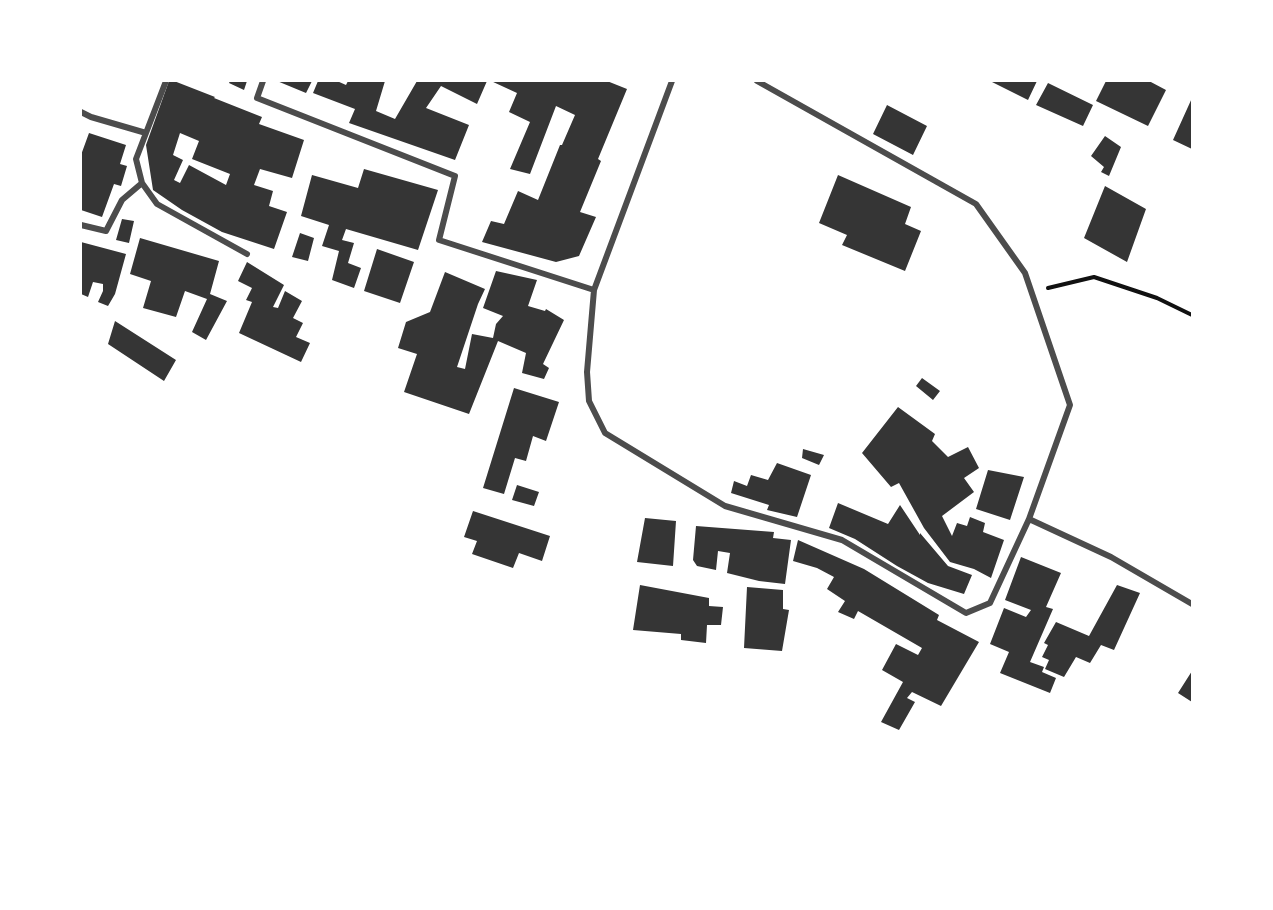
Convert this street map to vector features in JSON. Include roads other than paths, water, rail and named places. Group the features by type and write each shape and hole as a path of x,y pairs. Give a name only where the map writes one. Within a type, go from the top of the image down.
{"street":[{"path":"166,81 136,159 142,183 157,204 247,254"},
{"path":"262,81 257,98 455,176 439,240 594,290"},
{"path":"672,81 594,290 587,372 589,401 605,433 725,506 842,540 966,613 990,603 1029,519 1070,405 1025,273 976,204 757,81"},
{"path":"81,112 146,133"},
{"path":"81,225 106,231 122,200 142,183"},
{"path":"1029,519 1111,556 1192,603"}]}
